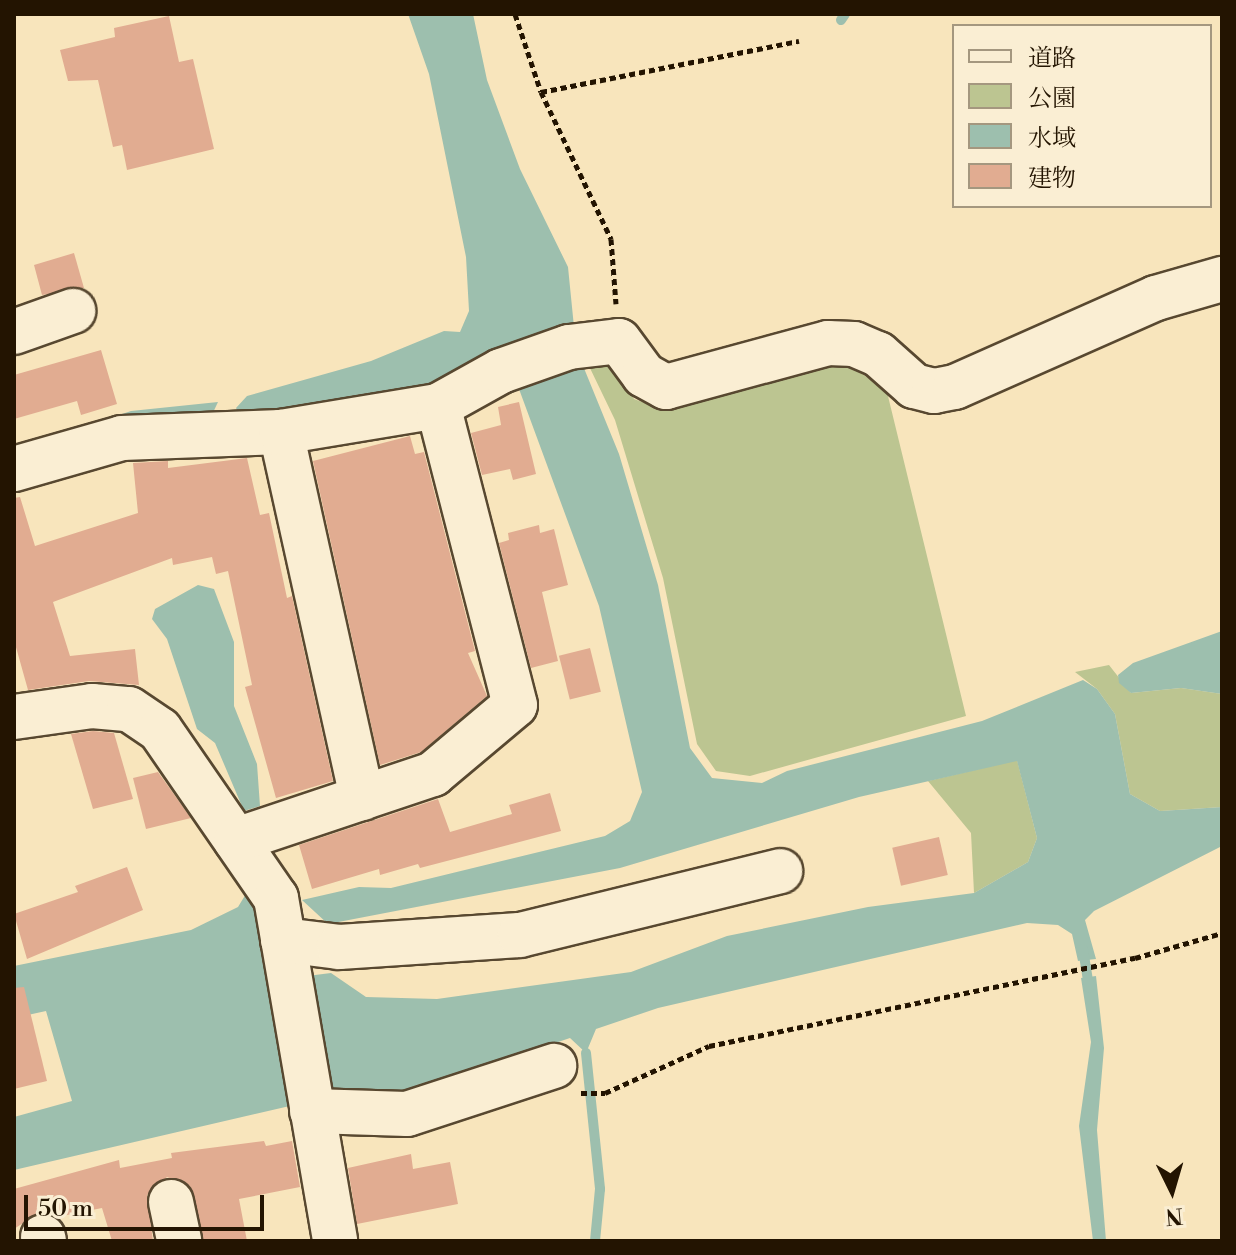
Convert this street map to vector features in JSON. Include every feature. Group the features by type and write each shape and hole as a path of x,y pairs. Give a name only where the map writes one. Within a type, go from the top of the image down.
{"street":[{"path":"14,469 122,438 281,432 438,406 512,367 569,347 619,341 644,375 666,387 828,343 854,344 878,354 914,386 934,391 955,387 1156,298 1222,279"},
{"path":"14,332 73,311"},
{"path":"236,840 433,774 515,705 438,406"},
{"path":"281,432 362,798"},
{"path":"14,717 92,706 129,709 160,730 276,898 335,1241"},
{"path":"286,955 339,947 520,935 780,871"},
{"path":"311,1103 407,1114 564,1080"}],"path":[{"path":"515,14 541,92 611,239 619,341"},
{"path":"541,92 799,41"},
{"path":"564,1080 605,1093 709,1046 1101,965 1222,933"}],"green space":[{"path":"614,361 634,399 658,408 846,362 887,392 966,716 750,776 716,771 697,744 663,578 615,420 588,364"},
{"path":"1109,665 1131,693 1181,688 1222,694 1222,807 1160,811 1130,794 1115,714 1097,689 1075,672"},
{"path":"1017,760 1037,838 1028,862 974,893 971,833 928,781"}],"water":[{"path":"408,14 473,14 487,80 520,169 568,267 574,327 421,390 242,419 236,408 247,396 371,361 444,331 460,332 469,311 466,257 429,74"},
{"path":"579,356 619,454 658,585 690,748 712,778 762,783 787,771 982,721 1083,680 1097,689 1115,714 1130,794 1160,811 1222,807 1222,846 1094,911 1085,920 1096,959 1078,961 1072,934 1058,925 1027,923 658,1008 596,1029 586,1053 570,1038 411,1091 343,1093 327,1087 307,976 331,973 366,997 437,999 631,972 727,936 868,907 974,893 1028,862 1037,838 1017,761 859,797 620,868 328,924 302,900 359,887 391,888 605,836 630,821 642,792 599,606 519,389 522,370"},
{"path":"218,402 210,419 36,443 131,411"},
{"path":"198,585 214,589 234,642 234,706 257,764 260,806 244,811 215,743 197,729 167,639 152,619 155,609"},
{"path":"1222,631 1222,694 1181,688 1131,693 1119,683 1118,675 1133,663"},
{"path":"252,884 294,1105 14,1170 14,1117 72,1101 46,1011 14,1018 14,966 191,930 238,907"},
{"path":"1096,976 1104,1048 1097,1130 1106,1241 1093,1241 1079,1126 1091,1042 1081,978"}],"building":[{"path":"169,16 179,62 193,59 214,149 127,170 122,145 113,147 98,80 68,81 60,50 115,37 114,28"},
{"path":"74,253 84,288 42,295 34,265"},
{"path":"101,350 117,404 81,415 77,401 14,419 14,375"},
{"path":"519,402 536,474 513,480 510,469 482,475 471,433 501,425 498,407"},
{"path":"410,436 415,454 424,452 475,651 468,653 487,696 421,752 380,765 313,461"},
{"path":"247,458 260,515 269,513 287,598 292,596 333,781 276,798 245,687 252,685 228,571 216,574 212,557 173,565 172,558 53,602 70,656 135,649 139,685 89,681 28,690 14,640 14,498 20,497 35,546 138,513 133,463 168,461 168,468"},
{"path":"539,525 540,533 554,529 568,585 542,592 558,661 531,668 499,543 509,540 508,533"},
{"path":"590,648 601,692 570,699 559,656"},
{"path":"93,731 114,733 133,799 93,809 71,734"},
{"path":"158,772 191,818 146,829 133,778"},
{"path":"550,793 561,831 420,868 418,864 380,875 379,869 312,889 299,845 438,799 450,832 512,814 509,805"},
{"path":"939,837 948,875 901,886 892,848"},
{"path":"127,867 143,910 27,959 14,914 78,892 75,886"},
{"path":"24,987 47,1081 14,1089 14,988"},
{"path":"264,1141 266,1146 292,1141 300,1187 239,1199 247,1241 203,1241 190,1186 167,1177 147,1195 153,1241 112,1241 102,1208 57,1217 38,1213 14,1229 14,1189 119,1160 120,1168 172,1158 171,1153"},
{"path":"411,1154 413,1169 450,1162 458,1204 357,1224 348,1168"}],"waterway":[{"path":"841,20 845,14"},
{"path":"1083,949 1089,988"},
{"path":"586,1053 600,1189 595,1241"}]}
